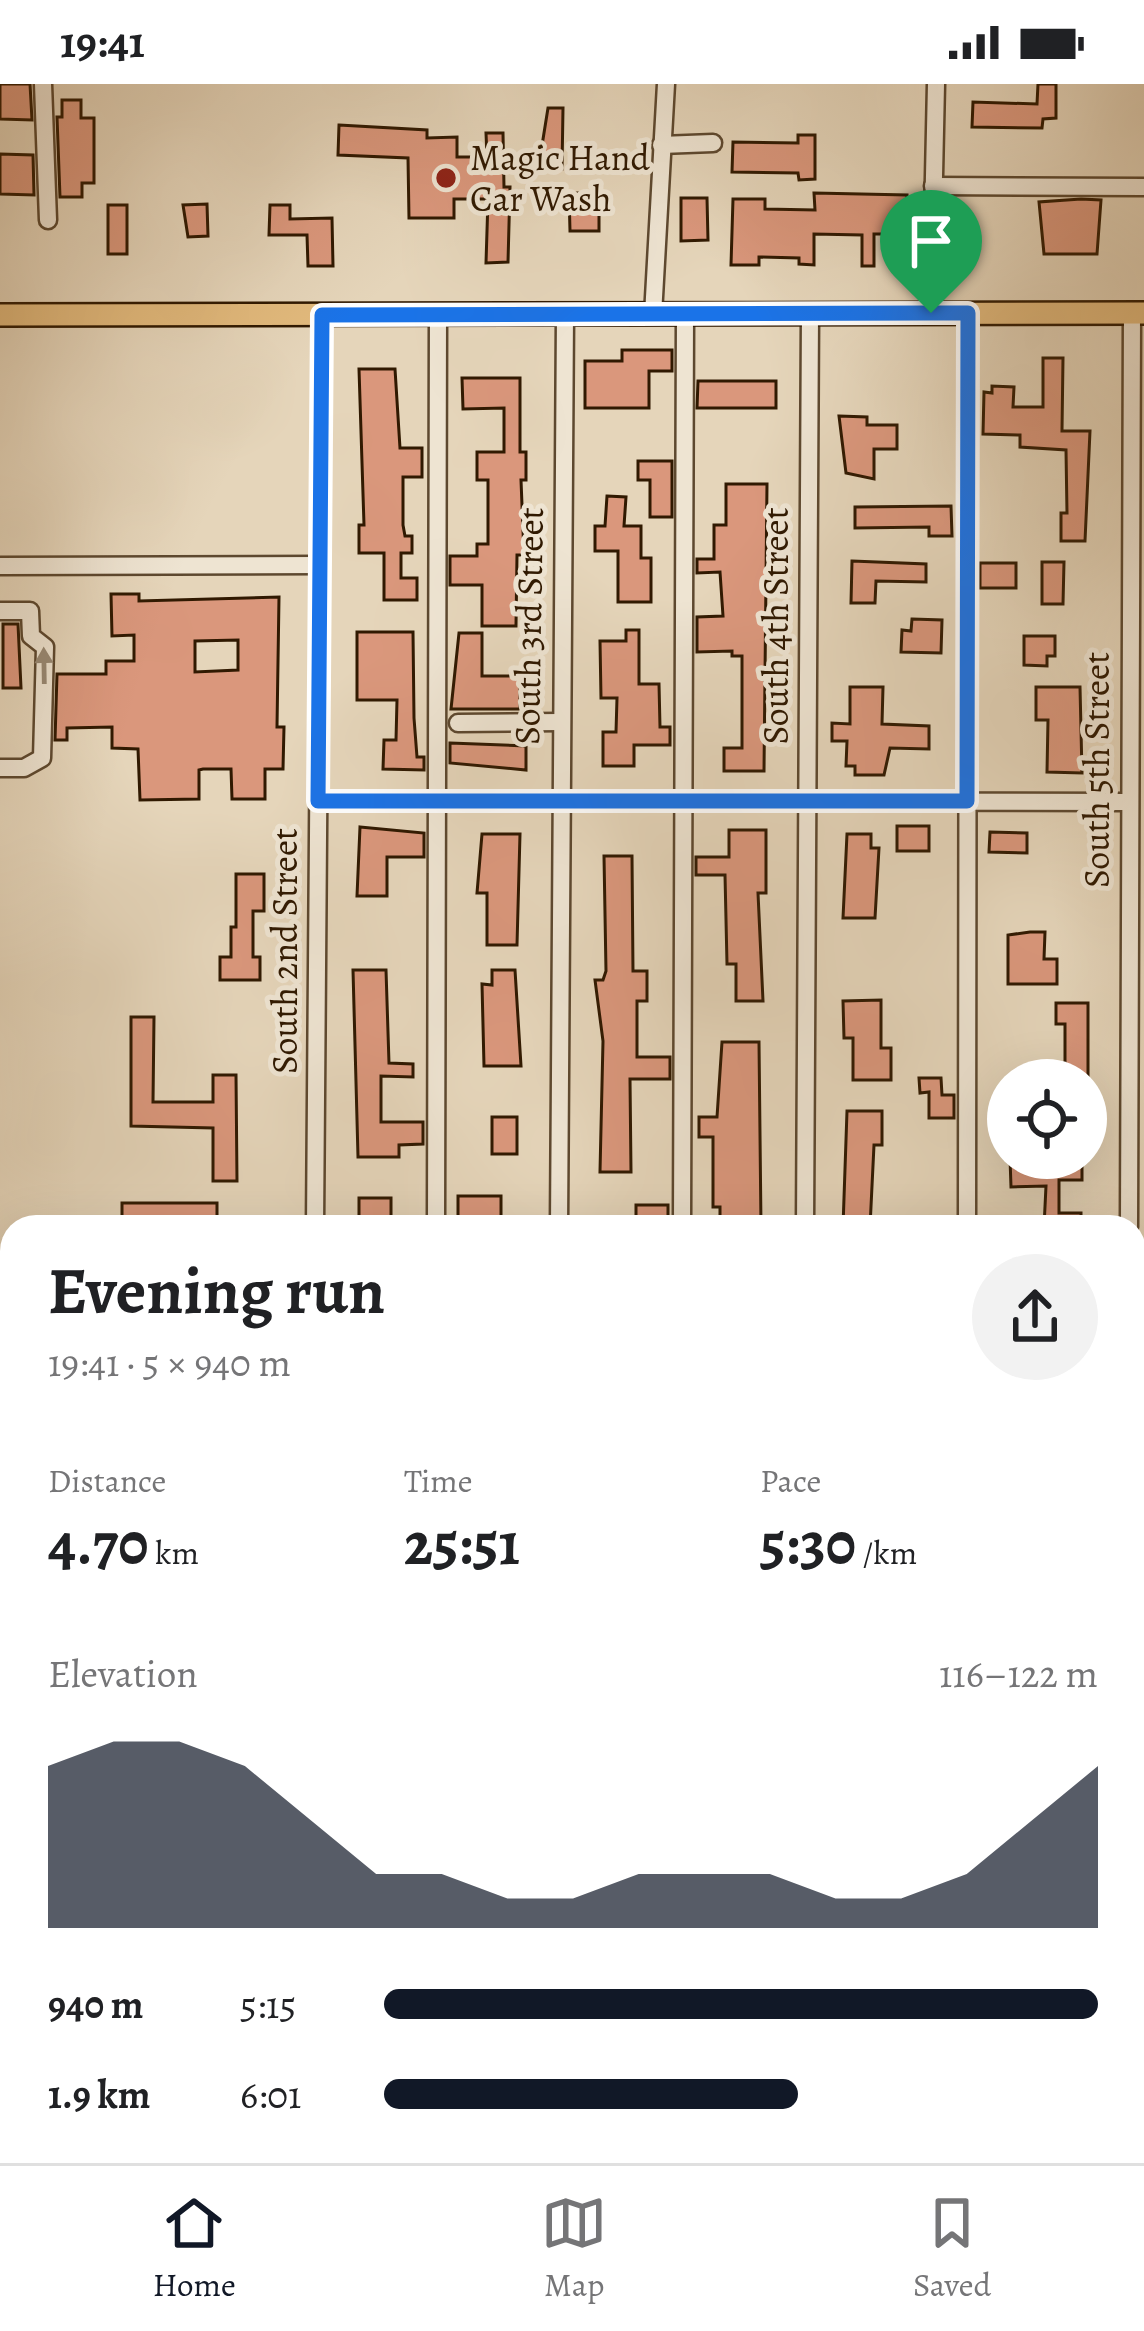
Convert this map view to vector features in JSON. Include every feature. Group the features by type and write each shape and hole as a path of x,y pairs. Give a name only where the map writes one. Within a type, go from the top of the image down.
{"main road":[{"path":"0,315 1138,313"}],"street":[{"path":"43,84 48,220"},
{"path":"652,315 666,84"},
{"path":"931,313 936,84"},
{"path":"662,145 713,143"},
{"path":"933,186 1144,187"},
{"name":"South 4th Street","path":"806,1215 810,313"},
{"path":"967,1215 968,313"},
{"name":"South 5th Street","path":"1129,1215 1129,802 1138,313"},
{"path":"436,1215 438,314"},
{"name":"South 3rd Street","path":"559,1215 565,314"},
{"path":"682,1215 685,314"},
{"name":"South 2nd Street","path":"315,1215 322,315"},
{"path":"0,566 320,565"},
{"path":"0,610 30,611 31,636 45,647 42,758 24,768 0,768"},
{"path":"458,722 560,722"},
{"path":"318,801 1129,802"}],"building":[{"path":"0,84 30,84 32,120 0,119"},
{"path":"1038,84 1056,84 1056,118 1043,119 1042,128 972,127 973,102 1037,104"},
{"path":"62,100 81,100 81,118 94,118 94,183 82,183 82,197 60,197 57,117 62,117"},
{"path":"548,108 563,108 562,169 547,169 547,158 540,158"},
{"path":"339,125 427,130 427,138 457,137 457,157 487,157 486,133 503,133 504,187 510,187 508,262 486,263 488,199 454,199 454,218 409,218 408,158 338,155"},
{"path":"798,135 815,135 815,179 799,180 798,173 732,172 733,142 798,143"},
{"path":"0,154 33,155 34,195 0,194"},
{"path":"569,193 599,193 599,231 570,231"},
{"path":"814,193 907,195 906,234 874,234 874,266 862,266 862,235 814,234 814,265 799,264 799,258 759,257 759,265 731,265 733,199 765,199 765,209 815,210"},
{"path":"681,198 707,198 708,240 681,241"},
{"path":"1101,200 1097,254 1044,254 1039,202"},
{"path":"207,204 208,236 188,237 183,205"},
{"path":"108,205 127,205 127,254 108,254"},
{"path":"270,205 290,205 290,219 332,218 333,266 308,266 307,235 269,235"},
{"path":"622,350 672,350 672,371 649,371 649,408 585,408 585,361 622,361"},
{"path":"1043,358 1063,358 1062,431 1090,431 1085,541 1061,541 1061,513 1067,513 1066,450 1020,447 1020,435 983,434 984,392 992,393 992,386 1014,387 1013,407 1043,407"},
{"path":"359,369 395,369 400,448 422,448 422,477 403,477 403,525 405,536 412,536 412,553 401,553 401,578 417,578 417,600 384,600 384,553 359,553 359,525 364,525"},
{"path":"462,378 520,378 520,452 526,452 526,480 521,480 524,555 517,555 516,626 482,626 482,585 450,585 450,556 477,556 477,544 488,544 488,480 477,480 477,452 504,452 504,408 463,409"},
{"path":"698,381 776,381 776,408 697,408"},
{"path":"839,416 867,417 867,425 897,425 897,449 874,449 874,479 846,473"},
{"path":"638,461 672,461 672,517 650,517 650,480 638,480"},
{"path":"726,484 767,484 764,771 724,771 724,748 742,748 742,656 732,656 732,651 697,652 697,617 723,616 720,572 697,573 697,559 714,559 714,525 726,525"},
{"path":"607,496 626,497 624,526 641,526 641,558 651,558 651,602 618,602 618,551 595,551 595,526 605,526"},
{"path":"951,506 952,536 929,536 929,527 855,528 855,507"},
{"path":"852,561 926,564 926,582 876,581 875,603 851,603"},
{"path":"1042,562 1064,562 1063,604 1042,604"},
{"path":"980,563 1016,563 1016,588 980,588"},
{"path":"111,594 139,594 139,601 279,597 277,727 284,727 283,769 265,769 265,799 232,799 231,769 203,769 199,770 199,799 140,800 138,749 112,748 112,727 67,728 67,740 55,740 57,674 106,674 106,661 134,661 134,635 112,636","holes":["238,640 238,670 195,672 195,641"]},
{"path":"912,619 942,620 941,653 901,652 902,630 911,631"},
{"path":"3,624 18,624 21,688 3,688"},
{"path":"626,630 639,630 639,684 659,684 660,727 670,727 670,745 634,745 634,766 603,766 603,732 616,732 617,698 601,698 600,641 626,641"},
{"path":"357,632 413,632 417,757 424,757 424,770 383,769 384,740 396,740 397,700 357,700"},
{"path":"459,633 482,633 482,676 520,676 520,709 451,709"},
{"path":"1024,636 1055,636 1055,656 1047,656 1047,666 1024,665"},
{"path":"850,687 883,687 882,724 929,726 929,749 890,748 884,775 855,775 855,766 846,766 847,741 832,741 832,723 850,724"},
{"path":"1036,687 1080,687 1082,773 1047,772 1048,720 1036,720"},
{"path":"450,743 526,746 526,770 450,763"},
{"path":"897,826 929,826 929,851 897,851"},
{"path":"360,827 424,833 424,857 387,857 387,896 357,896"},
{"path":"729,830 766,830 766,893 758,893 763,1001 736,1001 736,964 727,964 725,875 696,875 696,857 729,857"},
{"path":"990,832 1027,833 1027,853 989,852"},
{"path":"482,834 520,834 517,945 487,945 487,893 477,893"},
{"path":"847,834 871,834 871,848 879,848 875,918 843,918"},
{"path":"604,856 632,856 633,971 647,971 647,1001 637,1001 637,1057 670,1057 670,1079 630,1079 631,1172 600,1172 603,1041 595,980 603,980 606,971"},
{"path":"236,874 264,874 264,911 253,911 253,957 260,957 260,980 220,980 220,957 231,957 231,927 236,927"},
{"path":"1045,932 1044,959 1057,959 1057,984 1008,984 1008,935"},
{"path":"353,970 386,970 389,1063 413,1064 413,1077 381,1076 381,1122 423,1122 423,1144 399,1145 399,1157 358,1157"},
{"path":"492,970 515,970 521,1066 484,1066 482,984 492,985"},
{"path":"881,1000 881,1048 891,1048 891,1080 853,1080 853,1038 844,1038 843,1001"},
{"path":"1056,1003 1088,1003 1088,1059 1065,1059 1065,1024 1056,1024"},
{"path":"131,1017 154,1017 153,1102 213,1102 213,1075 236,1075 237,1181 213,1181 213,1128 131,1126"},
{"path":"722,1042 759,1042 761,1215 720,1215 720,1207 713,1207 713,1137 699,1137 699,1117 717,1117"},
{"path":"919,1078 941,1078 942,1095 954,1095 954,1118 929,1118 929,1092 920,1093"},
{"path":"847,1111 882,1111 882,1145 874,1145 871,1215 843,1215"},
{"path":"492,1117 517,1117 517,1154 492,1154"},
{"path":"1011,1179 1082,1179 1059,1180 1059,1213 1081,1215 1045,1215 1046,1186 1011,1187"},
{"path":"458,1196 501,1196 501,1215 458,1215"},
{"path":"359,1198 391,1198 391,1215 359,1215"},
{"path":"122,1203 217,1203 217,1215 122,1215"},
{"path":"636,1205 668,1205 668,1215 636,1215"}],"place":[{"name":"Magic Hand Car Wash","path":"446,178"}],"route":[{"path":"931,313 968,313 967,801 318,801 322,315 931,313"}]}
